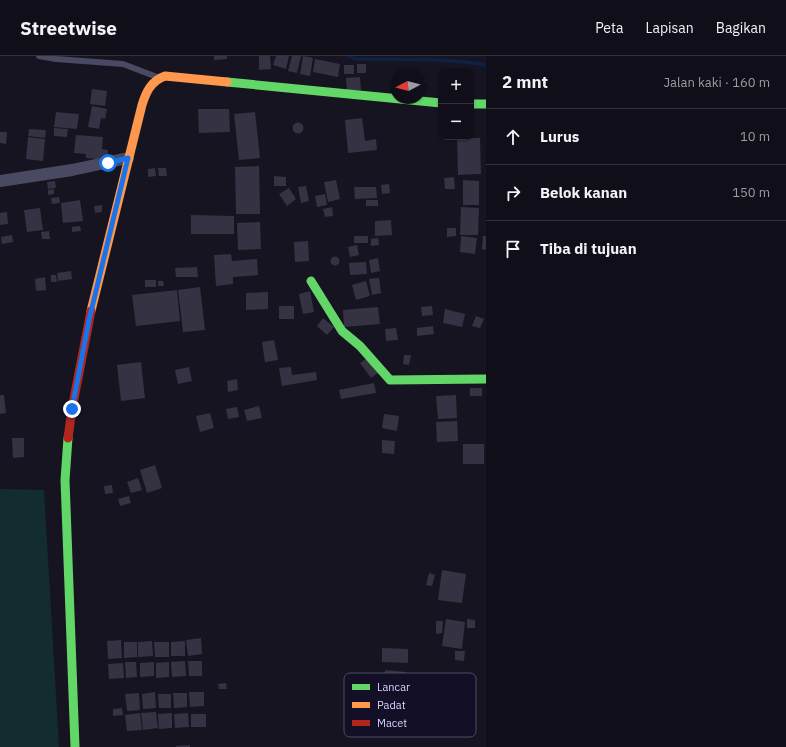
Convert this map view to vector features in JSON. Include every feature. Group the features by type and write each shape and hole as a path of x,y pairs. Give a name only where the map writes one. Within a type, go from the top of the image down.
{"street":[{"path":"75,747 65,480 67,446 72,409 89,320 128,158 142,105 151,85 165,76 438,103"},
{"path":"474,104 486,104"},
{"path":"0,181 72,170 128,158"},
{"path":"311,281 342,331 360,346 390,380 486,379"}],"lane":[{"path":"39,56 56,59 123,64 160,78"}],"green space":[{"path":"0,489 44,490 59,747 0,747"}],"building":[{"path":"214,56 227,56 227,59 214,60"},
{"path":"259,56 270,56 271,69 259,70"},
{"path":"276,56 289,56 286,69 273,65"},
{"path":"292,56 301,56 297,73 288,71"},
{"path":"303,56 313,58 310,76 300,74"},
{"path":"315,59 340,64 338,77 313,72"},
{"path":"357,64 366,64 366,73 357,73"},
{"path":"344,65 354,65 354,74 344,74"},
{"path":"360,77 361,90 347,91 346,78"},
{"path":"92,89 107,91 105,106 90,104"},
{"path":"92,106 107,109 105,119 101,118 99,129 88,127"},
{"path":"198,109 229,109 230,132 199,133"},
{"path":"56,112 79,114 77,129 54,127"},
{"path":"255,112 260,158 239,160 234,114"},
{"path":"362,118 365,141 376,139 377,150 348,153 345,120"},
{"path":"296,123 300,123 302,124 302,132 296,133 293,130 293,126"},
{"path":"54,128 68,129 67,137 54,136"},
{"path":"29,129 46,130 45,138 28,136"},
{"path":"0,132 7,132 6,144 0,143"},
{"path":"76,135 103,137 102,149 108,150 107,160 86,158 86,154 74,153"},
{"path":"28,137 45,139 43,161 26,159"},
{"path":"474,138 480,138 481,174 458,175 457,140 474,140"},
{"path":"259,166 260,214 236,214 235,167"},
{"path":"155,168 156,176 148,177 148,169"},
{"path":"158,168 166,168 167,176 159,176"},
{"path":"274,176 286,177 286,186 274,186"},
{"path":"454,177 455,189 445,189 444,178"},
{"path":"336,180 340,199 328,202 324,182"},
{"path":"463,180 479,181 479,205 463,205"},
{"path":"55,181 56,188 48,189 47,182"},
{"path":"389,184 390,193 382,194 381,185"},
{"path":"306,186 309,201 301,203 298,187"},
{"path":"354,187 376,187 377,198 355,199"},
{"path":"289,188 296,199 287,206 279,194"},
{"path":"54,189 54,194 48,195 48,190"},
{"path":"325,194 327,205 317,207 315,196"},
{"path":"59,197 60,203 52,204 51,198"},
{"path":"80,200 83,221 63,223 61,203"},
{"path":"366,200 378,200 378,206 366,206"},
{"path":"102,205 102,212 95,213 94,206"},
{"path":"332,207 333,216 325,217 323,209"},
{"path":"461,207 479,208 478,235 460,235"},
{"path":"40,208 43,230 27,232 24,210"},
{"path":"7,212 8,224 0,225 0,213"},
{"path":"191,215 234,216 234,234 191,234"},
{"path":"391,220 392,235 375,236 375,221"},
{"path":"260,222 261,249 238,250 237,223"},
{"path":"80,226 81,231 72,232 72,227"},
{"path":"447,228 456,228 456,236 447,237"},
{"path":"49,231 50,239 42,239 41,232"},
{"path":"12,235 13,242 2,244 1,237"},
{"path":"354,236 368,236 368,243 354,243"},
{"path":"461,236 477,238 475,254 460,252"},
{"path":"483,236 486,236 486,250 482,249"},
{"path":"378,238 379,245 371,246 371,239"},
{"path":"308,241 309,261 295,262 294,242"},
{"path":"357,245 359,255 350,257 348,247"},
{"path":"231,254 232,261 257,259 258,275 233,277 233,284 216,286 214,255"},
{"path":"335,256 340,261 335,266 330,261"},
{"path":"378,258 380,271 371,273 369,260"},
{"path":"366,262 367,274 350,275 349,263"},
{"path":"197,267 198,277 176,277 175,268"},
{"path":"71,271 72,279 58,281 57,273"},
{"path":"51,275 56,275 57,282 51,282"},
{"path":"45,277 46,290 36,291 35,279"},
{"path":"379,278 381,293 372,295 369,279"},
{"path":"145,280 156,280 156,287 145,287"},
{"path":"158,281 163,281 164,286 158,286"},
{"path":"366,281 370,296 356,300 352,285"},
{"path":"200,287 205,330 183,332 178,290"},
{"path":"177,290 180,321 136,326 132,295"},
{"path":"310,291 314,312 303,314 299,294"},
{"path":"268,292 268,309 246,310 246,293"},
{"path":"279,306 294,306 294,319 279,319"},
{"path":"432,306 433,315 422,316 421,307"},
{"path":"378,307 380,324 344,327 343,310"},
{"path":"445,309 465,314 462,327 443,323"},
{"path":"476,316 484,319 480,328 472,326"},
{"path":"323,318 334,327 327,335 317,326"},
{"path":"433,326 434,334 417,336 417,328"},
{"path":"396,328 398,340 386,341 385,329"},
{"path":"274,340 278,360 265,362 262,342"},
{"path":"404,355 411,355 409,365 403,364"},
{"path":"367,358 378,373 371,378 360,363"},
{"path":"141,362 145,398 121,401 117,365"},
{"path":"189,367 192,381 178,384 175,370"},
{"path":"291,367 292,375 316,372 317,380 282,386 279,368"},
{"path":"237,379 238,390 228,392 227,381"},
{"path":"374,383 376,393 341,399 339,390"},
{"path":"470,388 482,388 482,396 470,396"},
{"path":"0,395 4,395 6,413 0,414"},
{"path":"456,395 457,418 438,419 436,396"},
{"path":"259,406 262,418 247,421 244,410"},
{"path":"237,407 239,417 228,419 226,409"},
{"path":"210,413 214,428 200,432 196,416"},
{"path":"384,414 399,416 397,431 382,428"},
{"path":"457,421 458,441 437,442 436,422"},
{"path":"12,438 24,438 24,457 13,458"},
{"path":"382,440 395,441 394,454 382,453"},
{"path":"463,444 484,444 484,464 463,464"},
{"path":"155,465 162,488 147,493 140,470"},
{"path":"138,478 142,490 131,493 127,482"},
{"path":"112,485 113,493 105,494 104,486"},
{"path":"129,496 131,503 120,506 118,499"},
{"path":"442,570 466,574 462,603 438,600"},
{"path":"429,573 435,575 432,586 426,585"},
{"path":"446,619 465,622 462,649 442,646"},
{"path":"467,619 475,620 475,628 467,628"},
{"path":"436,621 443,621 442,633 436,634"},
{"path":"201,638 202,654 188,656 186,640"},
{"path":"121,640 122,658 108,659 107,641"},
{"path":"152,641 153,656 138,657 138,642"},
{"path":"185,641 185,656 171,656 171,642"},
{"path":"124,642 137,642 137,657 124,658"},
{"path":"154,642 169,642 169,657 155,657"},
{"path":"382,648 408,649 408,663 382,662"},
{"path":"455,651 465,651 464,661 455,660"},
{"path":"185,661 186,676 172,677 171,662"},
{"path":"188,661 202,661 202,676 189,676"},
{"path":"125,662 136,662 137,677 126,678"},
{"path":"154,662 154,676 140,677 140,663"},
{"path":"169,662 169,677 156,678 156,663"},
{"path":"123,663 124,678 109,679 108,664"},
{"path":"385,670 406,672 406,673 385,673"},
{"path":"226,683 227,689 219,689 218,684"},
{"path":"155,692 156,708 143,709 142,694"},
{"path":"189,692 204,692 204,706 190,707"},
{"path":"139,693 140,710 127,711 125,694"},
{"path":"173,693 187,693 187,707 174,708"},
{"path":"158,694 171,694 171,708 159,708"},
{"path":"122,708 123,715 113,716 113,709"},
{"path":"156,712 158,728 143,730 141,713"},
{"path":"140,713 142,730 127,731 125,715"},
{"path":"172,713 172,728 159,729 158,714"},
{"path":"188,713 189,727 175,728 174,714"},
{"path":"191,714 206,714 206,727 191,727"},
{"path":"190,745 190,747 176,747 176,746"}],"waterway":[{"path":"348,56 355,59 420,59 470,62 486,65"}],"traffic: fast":[{"path":"227,82 438,103"},
{"path":"474,104 486,104"},
{"path":"311,281 342,331 360,346 390,380 486,379"},
{"path":"68,438 65,480 75,747"}],"traffic: slow":[{"path":"91,311 142,105 147,91 156,81 165,76 227,82"}],"traffic: jam":[{"path":"68,438 72,409 91,311"}],"route":[{"path":"72,409 89,320 128,158 108,163"}]}
